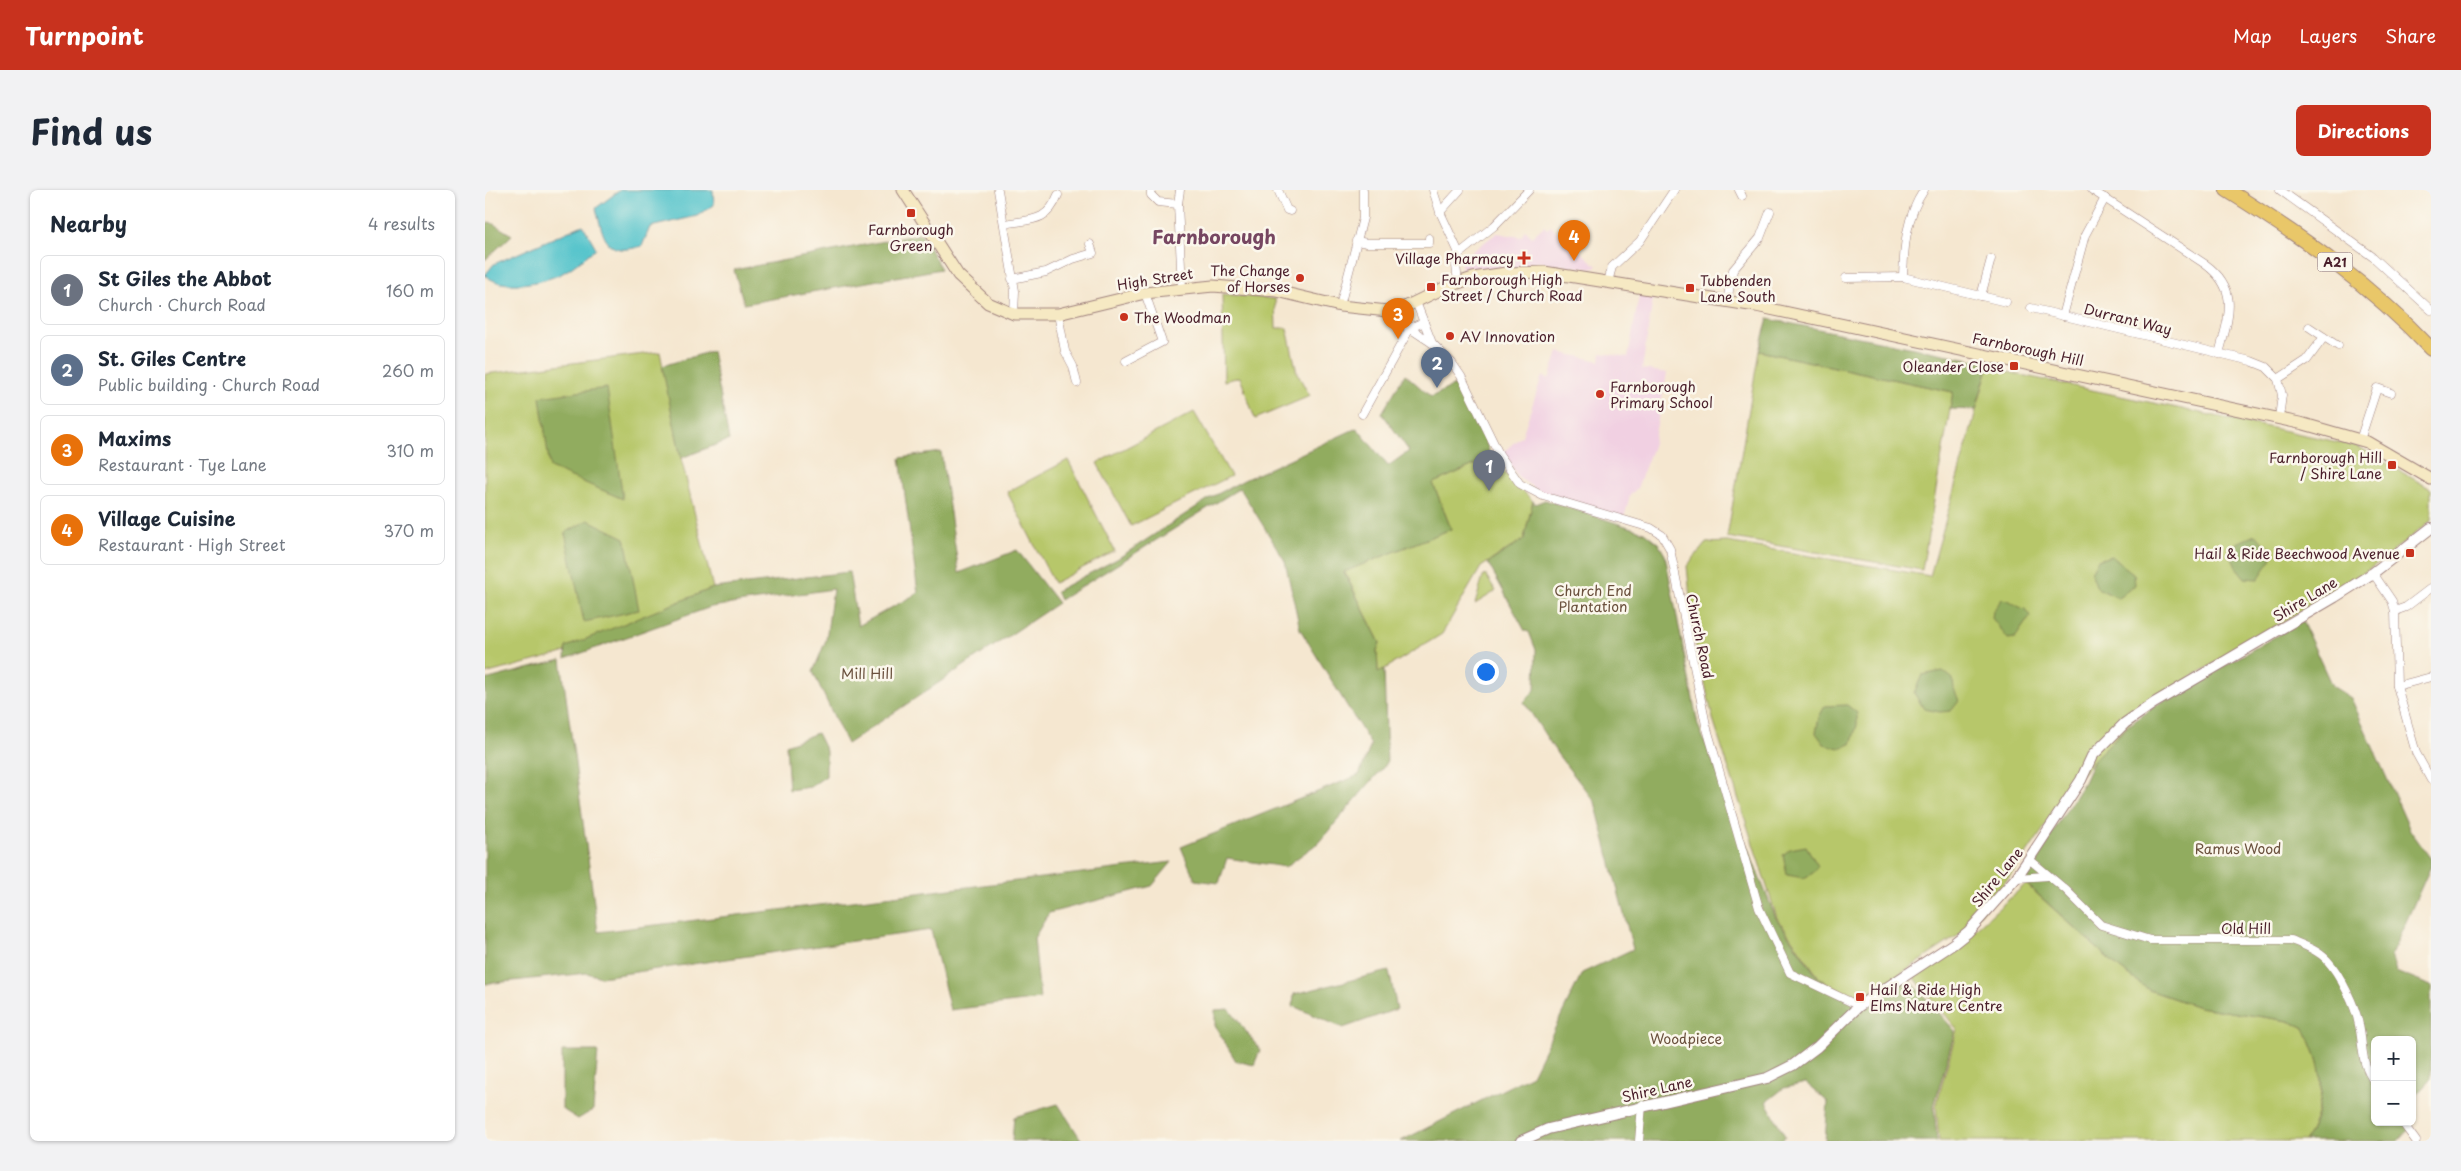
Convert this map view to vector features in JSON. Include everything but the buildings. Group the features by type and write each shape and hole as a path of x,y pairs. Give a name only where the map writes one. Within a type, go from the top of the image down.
{"highway":[{"name":"A21","path":"2227,190 2292,231 2340,266 2392,310 2431,349"}],"main road":[{"name":"High Street","path":"906,191 958,275 988,303 1014,314 1058,314 1145,294 1182,288 1213,286 1269,290 1340,306 1388,311 1416,302 1459,282 1499,273 1530,272 1608,282"},
{"name":"Farnborough Hill","path":"1608,282 1727,301 2279,418 2361,440 2431,479"}],"street":[{"path":"998,190 1015,301 1014,314"},
{"path":"1151,190 1151,195 1158,202 1178,204"},
{"path":"1180,190 1178,204 1182,288"},
{"path":"1278,190 1287,210 1290,211"},
{"path":"1340,306 1363,218 1363,190"},
{"path":"1433,190 1440,212 1459,253"},
{"path":"1440,212 1460,190"},
{"path":"1459,282 1455,260 1459,253 1494,226 1529,190"},
{"path":"1903,277 1905,237 1918,199 1924,190"},
{"path":"2092,190 2205,264 2223,281 2227,291 2229,307 2219,354"},
{"path":"2281,190 2373,257 2431,310"},
{"path":"1608,282 1612,267 1640,241 1672,191"},
{"path":"1004,224 1045,216 1054,207 1058,196"},
{"path":"2063,316 2085,235 2105,198"},
{"path":"1727,301 1733,270 1760,238 1770,212"},
{"path":"1356,241 1367,243 1429,243 1429,238"},
{"path":"1012,279 1046,272 1073,259 1093,253 1090,244"},
{"path":"1981,296 1991,258"},
{"path":"1846,278 1903,277 2006,302"},
{"path":"1127,361 1163,342 1145,294"},
{"name":"Church Road","path":"1416,302 1432,343"},
{"name":"Durrant Way","path":"2031,308 2262,365 2271,370 2278,379"},
{"name":"Church Road","path":"1388,311 1394,318 1432,343 1452,363 1461,376 1499,454 1520,484 1543,496 1651,528 1662,535 1670,549 1706,725 1759,908 1790,973 1859,1006"},
{"path":"1058,314 1065,351 1073,366 1077,383"},
{"path":"1362,414 1411,328 1424,322"},
{"path":"2309,327 2338,346"},
{"path":"2279,418 2282,395 2278,379 2303,364 2324,336"},
{"path":"2361,440 2377,388 2391,393"},
{"name":"Shire Lane","path":"1521,1141 1547,1129 1767,1078 1793,1065 1811,1051 1859,1006 1953,944 1983,916 2016,878 2029,859 2081,780 2092,756 2125,723 2154,703 2373,573 2431,528"},
{"path":"2373,573 2392,602 2395,611 2397,686 2416,753 2427,766 2431,780"},
{"path":"2395,611 2406,607 2431,588"},
{"path":"2397,686 2431,677"},
{"name":"Old Hill","path":"2029,859 2101,926 2150,940 2291,940 2310,948 2327,960 2345,988 2359,1024 2365,1069 2374,1081"},
{"path":"2016,878 2049,876"},
{"path":"1639,1141 1642,1106"},
{"path":"2405,1126 2416,1141"}],"shaded area":[{"path":"1544,226 1547,229 1551,226 1597,266 1594,268 1577,267 1536,262 1536,266 1463,272 1460,260 1497,233 1521,237 1525,230 1532,237"},
{"name":"Farnborough Primary School","path":"1639,296 1653,298 1642,369 1667,373 1652,449 1637,488 1630,495 1624,518 1540,492 1518,477 1503,452 1522,436 1542,376 1549,379 1558,352 1600,361 1601,353 1628,357"}],"green space":[{"path":"490,222 512,235 485,260 485,224"},
{"path":"921,234 941,269 744,304 734,270"},
{"path":"1222,294 1275,299 1276,328 1287,328 1297,373 1310,396 1255,419 1240,377 1224,381"},
{"path":"1768,319 1989,363 1976,410 1950,409 1953,392 1759,351"},
{"path":"712,351 729,440 681,458 662,366"},
{"path":"1759,351 1953,392 1922,570 1727,537"},
{"path":"660,352 681,458 713,588 560,654 485,674 485,374"},
{"path":"1988,368 2357,446 2431,489 2431,521 2371,568 2146,705 2079,777 2023,859 1982,912 1959,935 1859,1001 1820,979 1777,918 1714,723 1694,637 1687,566 1706,543 1727,542 1930,576"},
{"path":"1405,374 1431,397 1455,385 1460,388 1488,447 1490,458 1433,483 1451,529 1344,572 1380,643 1377,650 1378,672 1384,669 1387,763 1318,843 1285,867 1227,858 1219,883 1195,880 1181,847 1359,775 1371,745 1300,629 1285,561 1240,488 1060,600 1056,591 1117,559 1210,498 1244,480 1357,428 1388,466 1409,451 1382,413"},
{"path":"607,388 623,499 550,468 540,397"},
{"path":"1194,412 1231,476 1131,526 1097,463"},
{"name":"Mill Hill","path":"941,452 959,573 1017,550 1058,603 847,744 813,672 826,640 833,589 711,607 565,659 566,647 713,588 849,572 858,626 918,593 900,458"},
{"path":"1490,458 1533,501 1524,539 1481,567 1442,634 1378,673 1377,650 1380,643 1344,571 1451,529 1433,483"},
{"path":"1068,460 1115,551 1054,583 1007,492"},
{"name":"Woodpiece","path":"1545,500 1644,532 1658,543 1665,555 1698,725 1776,918 1819,979 1859,1003 1909,979 1955,1031 1934,1106 1937,1141 1825,1141 1828,1102 1806,1083 1784,1088 1766,1102 1785,1136 1782,1141 1401,1141 1532,1075 1582,973 1633,949 1595,802 1558,755 1524,702 1535,690 1536,650 1529,632 1525,631 1488,563 1524,539 1533,501 1535,504"},
{"path":"588,520 625,538 639,610 584,622 565,533"},
{"path":"2255,535 2273,550 2271,560 2258,579 2245,578 2236,567 2230,554 2237,543"},
{"path":"2111,556 2134,574 2135,585 2118,598 2097,588 2091,572 2098,560"},
{"path":"1485,574 1496,591 1475,604 1483,577"},
{"path":"2002,599 2025,609 2030,616 2015,638 2008,639 1992,618 1993,611"},
{"name":"Ramus Wood","path":"2302,621 2332,686 2351,698 2410,830 2431,859 2431,866 2391,955 2396,972 2431,986 2431,1079 2416,1095 2416,1036 2371,1036 2371,1126 2409,1126 2410,1128 2398,1141 2305,1141 2316,1118 2321,1096 2321,1084 2317,1060 2309,1037 2303,1027 2289,1021 2199,1007 2149,990 2119,968 2020,878 2045,845 2084,782 2095,758 2128,726 2158,704"},
{"path":"561,660 598,932 1172,862 1152,886 1049,913 1034,938 1040,999 950,1010 931,930 601,977 587,973 485,984 485,680"},
{"path":"1943,671 1953,679 1954,689 1959,701 1951,711 1940,712 1924,709 1914,693 1922,675"},
{"path":"1847,705 1857,713 1857,725 1851,744 1839,748 1824,744 1816,733 1819,717 1825,706"},
{"path":"817,733 826,751 826,776 810,787 789,790 786,745"},
{"path":"1806,846 1818,866 1813,873 1804,878 1787,875 1783,855 1790,849"},
{"path":"2026,884 2119,968 2149,990 2199,1007 2289,1021 2303,1027 2309,1037 2317,1060 2321,1084 2319,1107 2305,1141 1939,1141 1936,1106 1957,1029 1913,976 1954,948"},
{"path":"1389,971 1397,1009 1343,1028 1293,1006 1294,994"},
{"path":"1229,1009 1260,1050 1254,1065 1236,1061 1215,1026 1215,1010"},
{"path":"562,1051 598,1051 593,1110 578,1119 562,1109"},
{"path":"1058,1104 1082,1141 1012,1141 1014,1117"}],"water":[{"path":"620,190 713,190 714,205 697,216 650,227 642,246 620,249 613,247 604,237 596,208"},
{"path":"583,225 596,248 561,274 522,284 501,283 485,275 494,264"}],"place":[{"name":"Farnborough Green","path":"911,213"},
{"name":"Village Pharmacy","path":"1524,258"},
{"name":"Village Cuisine","path":"1574,261"},
{"name":"The Change of Horses","path":"1300,278"},
{"name":"Farnborough High Street / Church Road","path":"1431,287"},
{"name":"Tubbenden Lane South","path":"1690,288"},
{"name":"The Woodman","path":"1124,317"},
{"name":"AV Innovation","path":"1450,336"},
{"name":"Maxims","path":"1398,339"},
{"name":"Oleander Close","path":"2014,366"},
{"name":"St. Giles Centre","path":"1437,388"},
{"name":"Farnborough Primary School","path":"1600,394"},
{"name":"Farnborough Hill / Shire Lane","path":"2392,465"},
{"name":"St Giles the Abbot","path":"1489,491"},
{"name":"Hail & Ride Beechwood Avenue","path":"2410,553"},
{"name":"Hail & Ride High Elms Nature Centre","path":"1860,997"}],"district":[{"name":"Farnborough","path":"1214,236"}],"park label":[{"name":"Church End Plantation","path":"1593,598"}]}
